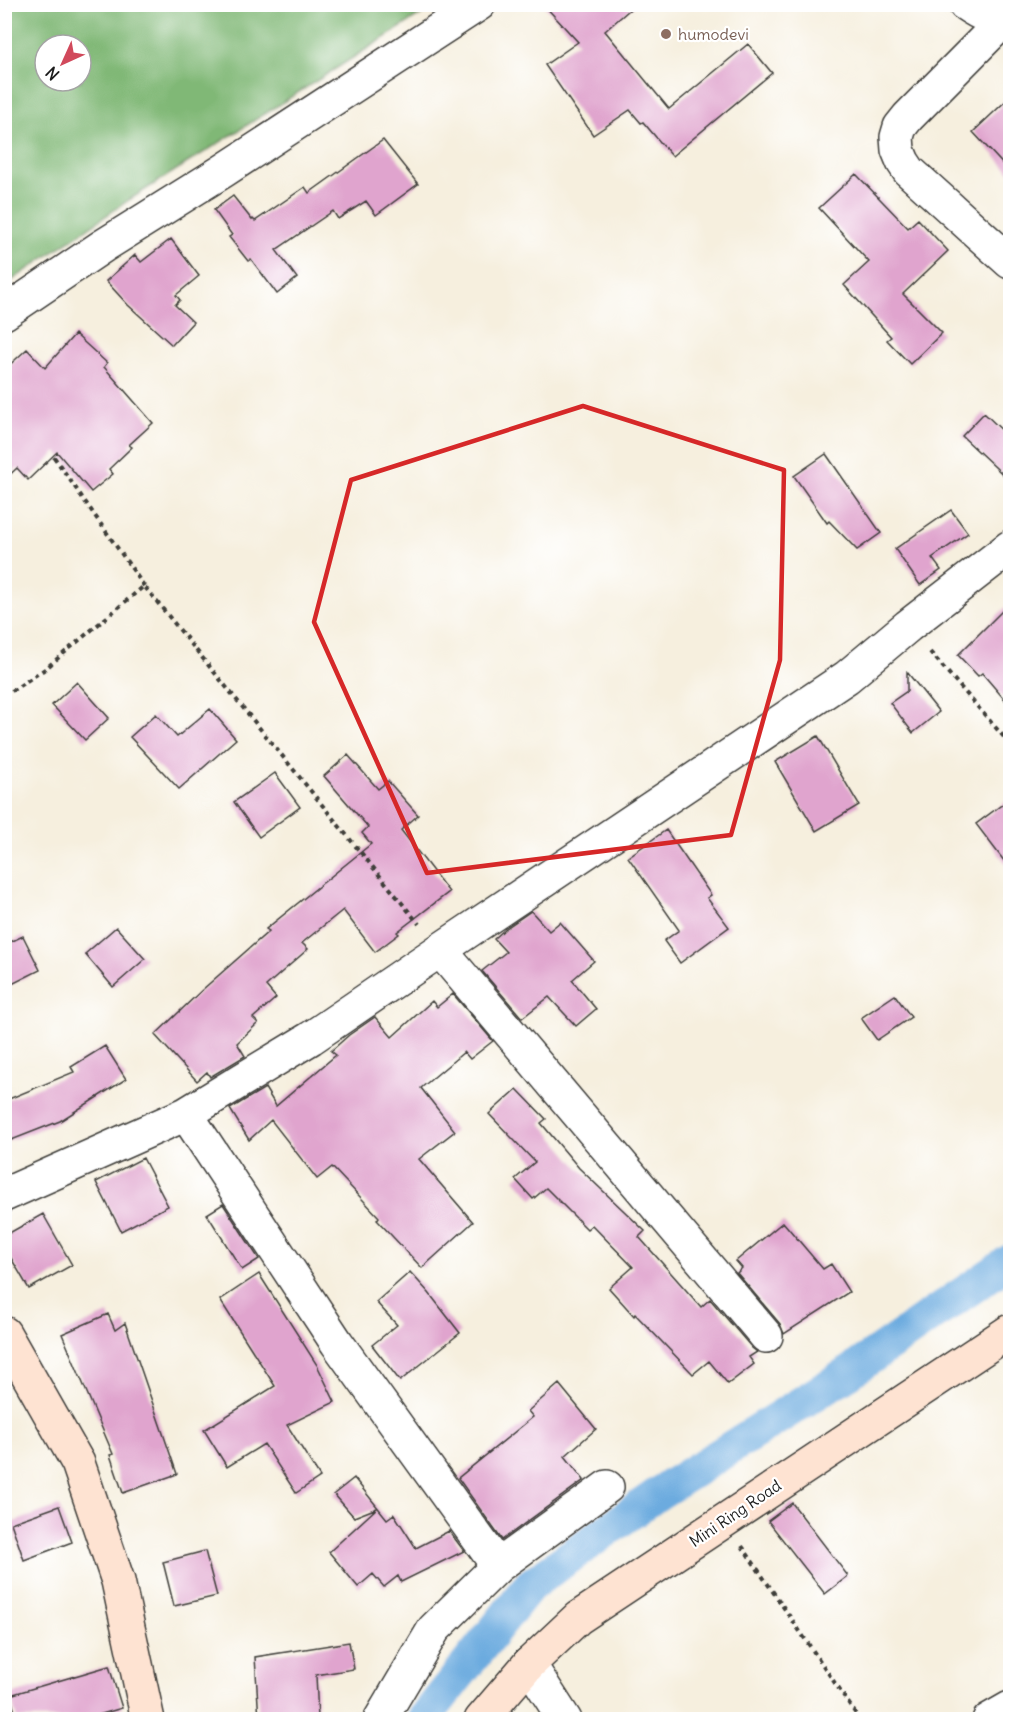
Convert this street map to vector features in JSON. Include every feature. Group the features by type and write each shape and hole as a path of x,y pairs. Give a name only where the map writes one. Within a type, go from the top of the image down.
{"main road":[{"name":"Mini Ring Road","path":"481,1719 529,1664 578,1618 1011,1331"},
{"path":"4,1333 78,1463 118,1581 148,1719"}],"street":[{"path":"4,313 103,246 224,171 479,4"},
{"path":"965,4 979,13 1007,21 908,117 900,127 897,138 898,150 909,171 1011,262"},
{"path":"4,1195 186,1114 312,1038 847,677 908,626 1011,547"},
{"path":"440,950 766,1336"},
{"path":"186,1114 337,1343 498,1566"},
{"path":"380,1719 434,1629 498,1566 607,1487"},
{"path":"529,1664 565,1719"},
{"path":"989,1719 1011,1708"}],"path":[{"path":"54,457 144,586 440,950"},
{"path":"4,696 45,669 144,586"},
{"path":"908,626 1011,744"},
{"path":"724,1520 860,1719"}],"highlighted area":[{"path":"583,406 784,470 780,660 731,835 427,873 314,622 351,480"}],"green space":[{"path":"5,4 436,4 436,5 129,200 5,285"}],"building":[{"path":"543,4 636,4 605,31 669,109 748,44 772,73 672,156 630,110 593,135 545,65 578,42"},
{"path":"1011,96 1011,173 973,132"},
{"path":"383,140 418,184 376,215 366,201 338,219 333,211 276,250 297,278 277,294 251,259 248,261 229,237 232,235 214,210 233,196 255,221 305,187 309,193"},
{"path":"856,174 908,228 918,219 948,251 903,294 942,333 910,364 887,340 891,337 844,285 869,262 819,208"},
{"path":"171,239 199,276 176,295 180,300 175,305 193,322 172,345 128,305 106,281 135,255 141,262"},
{"path":"75,334 107,363 104,367 153,423 129,445 132,447 109,469 113,474 91,492 57,452 28,480 17,468 4,480 4,370 27,349 45,368"},
{"path":"984,413 1011,439 1011,482 962,436"},
{"path":"826,454 881,533 857,550 829,521 827,523 794,476"},
{"path":"951,510 968,533 932,558 941,570 920,585 895,549"},
{"path":"1011,602 1011,707 982,673 978,676 958,655"},
{"path":"907,672 939,712 913,733 890,703 907,691"},
{"path":"77,682 109,718 85,740 52,705"},
{"path":"210,709 236,739 179,789 130,737 156,714 177,737"},
{"path":"818,736 859,805 816,831 775,762"},
{"path":"348,755 378,789 388,781 418,815 401,830 449,892 375,952 343,910 302,943 308,949 266,986 276,998 253,1018 258,1023 237,1043 245,1056 210,1077 207,1072 197,1081 155,1035 269,931 266,929 371,844 362,833 368,827 324,776"},
{"path":"275,773 300,807 259,837 234,802"},
{"path":"1011,798 1011,870 976,824"},
{"path":"666,830 711,895 707,898 729,927 680,963 664,941 679,930 628,857"},
{"path":"531,911 549,931 560,922 594,961 572,980 596,1009 576,1026 549,997 522,1018 482,971 506,952 494,939"},
{"path":"116,927 145,959 113,987 85,954"},
{"path":"23,936 40,970 4,988 4,945"},
{"path":"453,994 493,1041 470,1059 464,1052 421,1088 455,1131 419,1159 473,1222 422,1268 377,1220 379,1217 332,1167 317,1179 271,1120 249,1140 230,1109 265,1088 276,1106 336,1055 331,1051 375,1017 392,1037 432,1001 437,1007"},
{"path":"895,995 911,1017 877,1040 861,1018"},
{"path":"105,1046 126,1079 60,1121 4,1143 4,1101 74,1072 71,1067"},
{"path":"517,1089 546,1119 541,1123 579,1168 645,1231 639,1237 701,1307 710,1299 757,1352 749,1357 754,1364 728,1384 709,1361 693,1374 609,1288 633,1267 592,1225 587,1229 546,1188 533,1199 515,1179 535,1162 489,1114"},
{"path":"143,1158 168,1206 121,1231 96,1182"},
{"path":"223,1204 259,1259 242,1270 207,1214"},
{"path":"43,1214 72,1265 29,1289 4,1246 4,1236"},
{"path":"783,1222 823,1269 831,1264 849,1292 784,1334 780,1324 737,1273 742,1268 736,1261"},
{"path":"410,1272 460,1333 400,1381 372,1345 397,1325 376,1302"},
{"path":"259,1274 317,1365 335,1402 287,1425 320,1477 296,1493 264,1444 227,1467 204,1430 275,1386 220,1300"},
{"path":"108,1314 115,1330 125,1323 177,1474 123,1493 110,1455 113,1454 62,1334"},
{"path":"559,1384 596,1429 565,1456 584,1480 502,1540 458,1478 533,1417 528,1411"},
{"path":"354,1478 387,1519 394,1514 416,1548 449,1531 464,1551 401,1582 398,1576 384,1587 373,1574 358,1587 329,1552 377,1508 354,1517 334,1494"},
{"path":"792,1503 848,1576 825,1594 768,1521"},
{"path":"59,1506 72,1542 24,1560 11,1523"},
{"path":"205,1551 217,1596 174,1606 163,1562"},
{"path":"349,1642 354,1669 316,1675 318,1719 259,1719 255,1657"},
{"path":"109,1666 122,1708 85,1719 17,1719 10,1695"}],"waterway":[{"path":"423,1720 530,1585 659,1493 847,1374 1010,1261"}],"place":[{"name":"humodevi","path":"666,34"}]}
